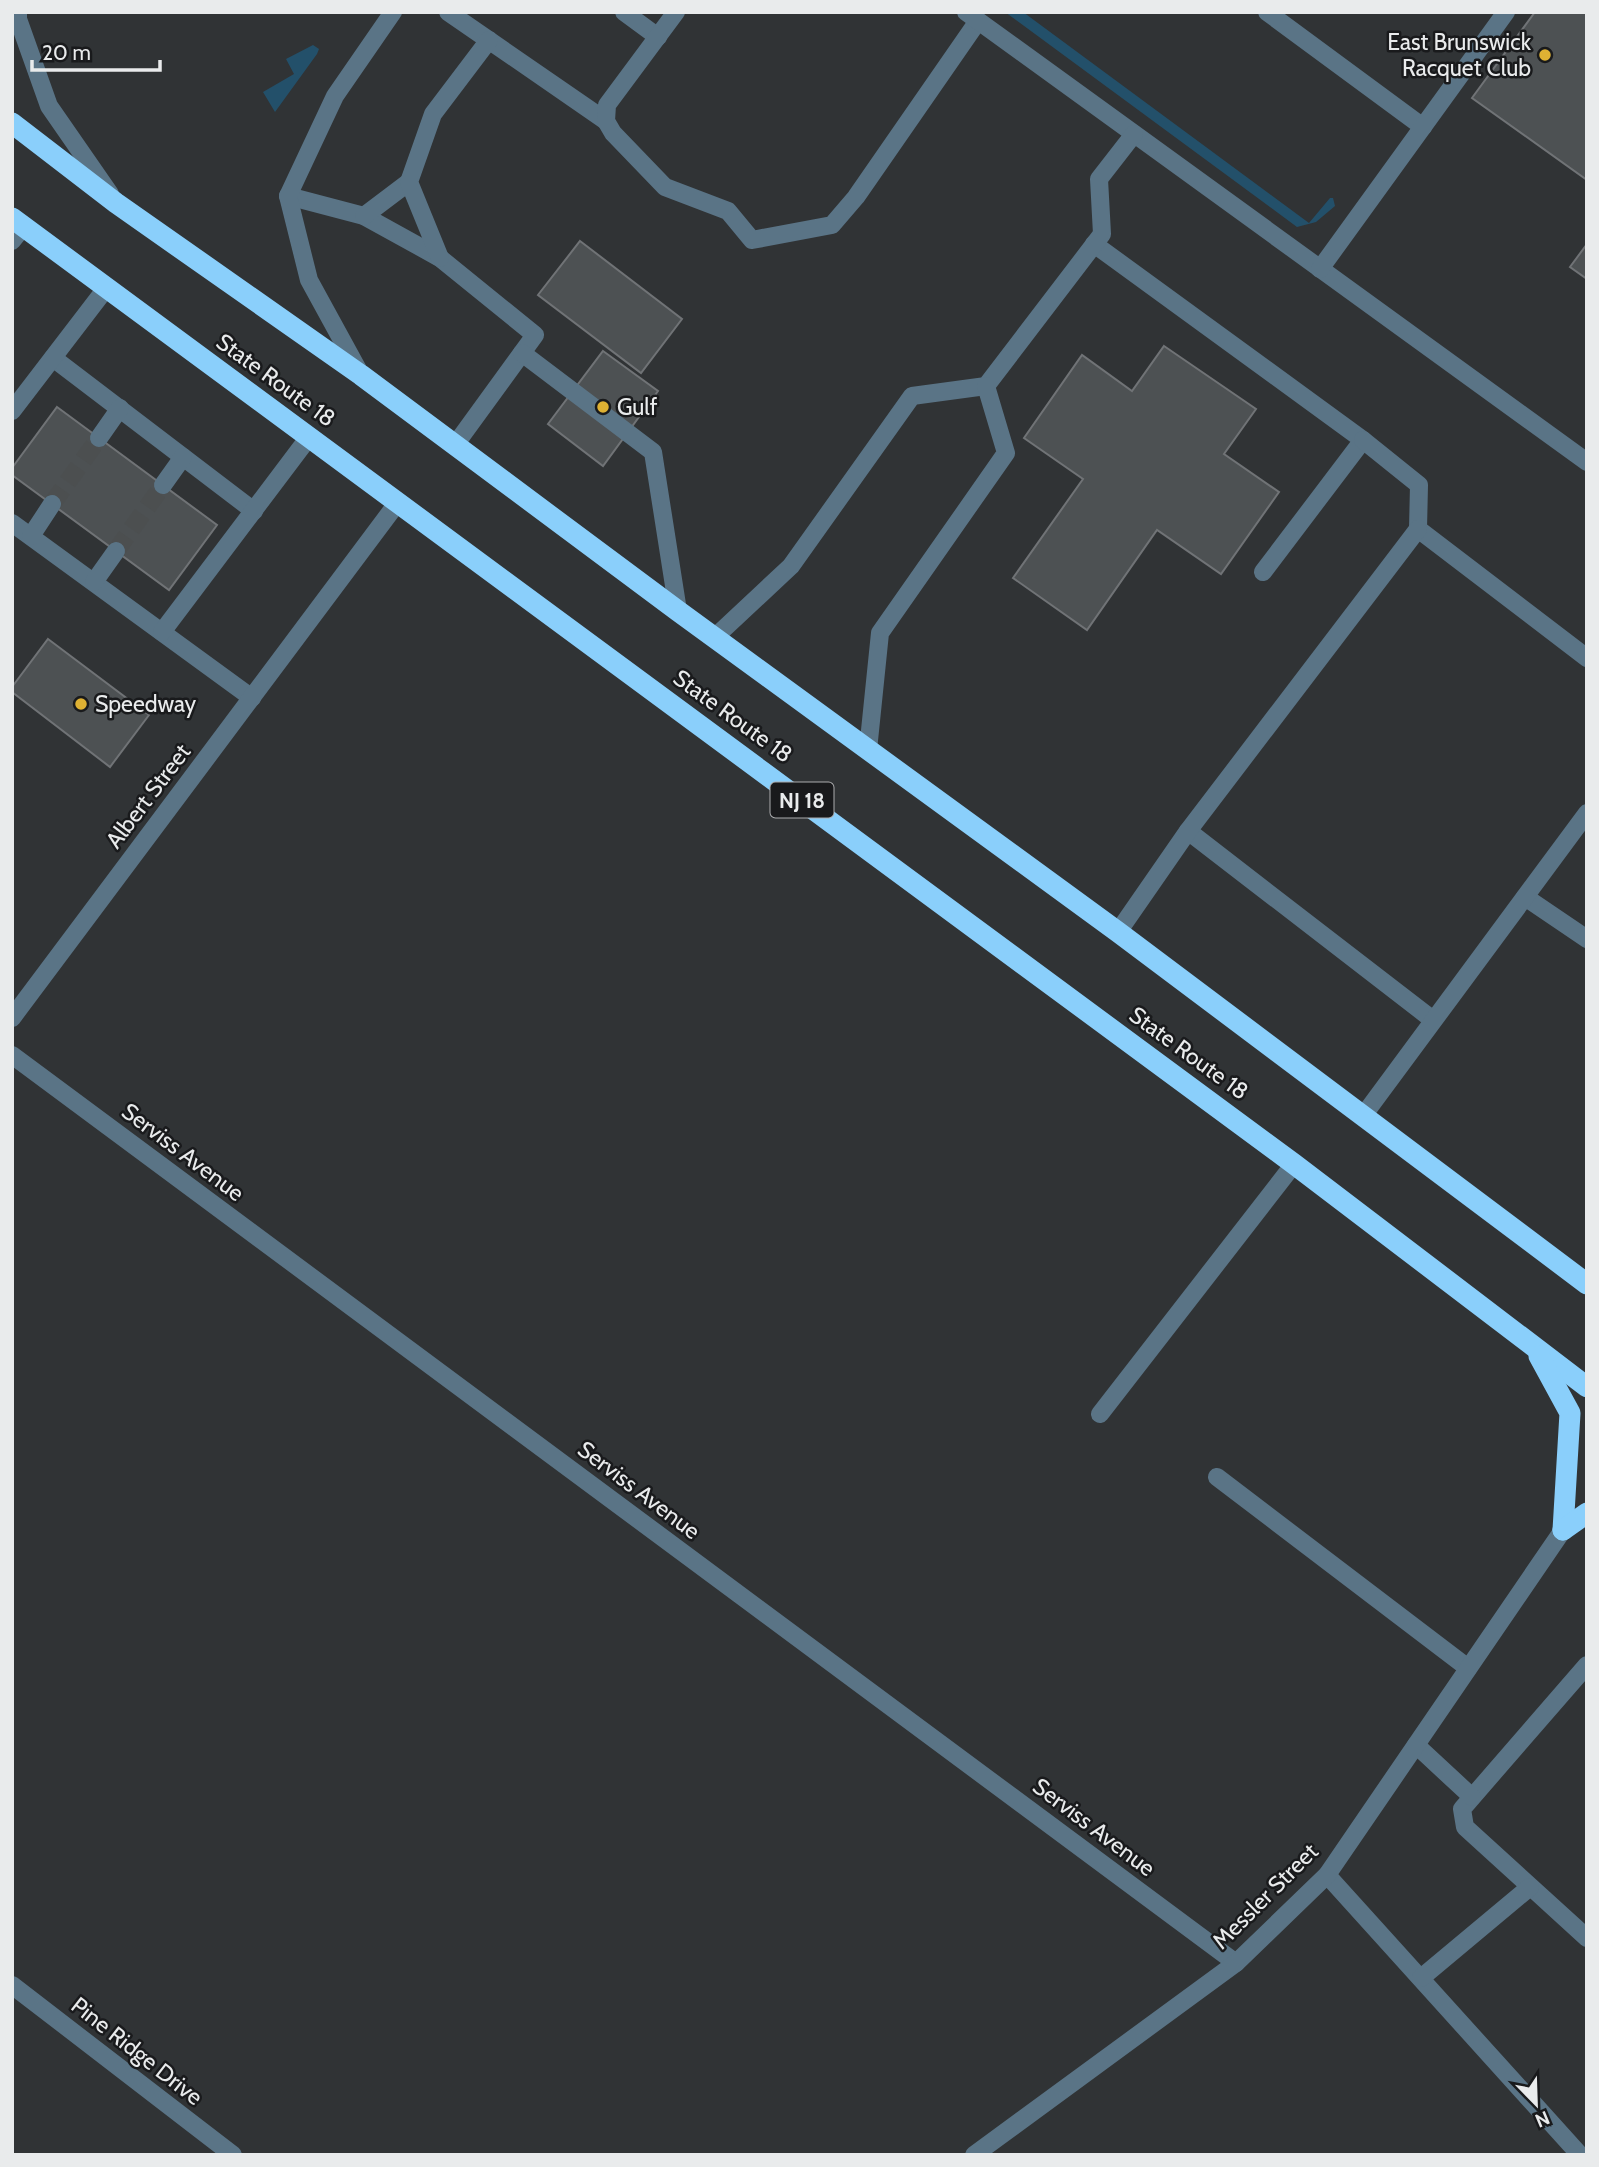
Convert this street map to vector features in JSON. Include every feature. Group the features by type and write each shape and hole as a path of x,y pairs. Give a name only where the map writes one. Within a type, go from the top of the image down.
{"highway":[{"path":"12,123 116,203 361,375 714,638 1118,932 1587,1284"},
{"name":"State Route 18","path":"16,228 107,288 398,502 1294,1164 1587,1387"},
{"path":"1537,1351 1570,1413 1563,1530"},
{"path":"1563,1530 1587,1513"}],"street":[{"path":"18,12 18,19 49,106 116,203"},
{"path":"361,375 309,279 288,196 335,96 393,12"},
{"path":"448,12 606,121 629,153 665,187 728,211 752,240 832,225 856,197 972,17 1587,462"},
{"path":"624,12 658,37"},
{"path":"606,121 607,105 676,12"},
{"path":"1267,12 1423,127"},
{"path":"1320,269 1506,12"},
{"path":"364,216 409,183 433,114 489,40"},
{"path":"714,638 791,566 912,396 986,386 1102,234 1099,179 1134,134"},
{"path":"409,183 440,258"},
{"path":"288,196 364,216 440,258 535,335 455,445"},
{"path":"1094,244 1363,440 1419,485 1418,529 1188,831 1118,932"},
{"path":"12,411 107,288"},
{"path":"522,353 653,452 678,611"},
{"path":"53,358 254,511"},
{"path":"868,750 880,633 1006,453 986,386"},
{"path":"99,438 120,408"},
{"path":"162,632 309,437"},
{"path":"1263,572 1363,440"},
{"path":"163,485 183,457"},
{"name":"Albert Street","path":"12,1018 398,502"},
{"path":"31,536 52,504"},
{"path":"12,523 252,698"},
{"path":"1418,529 1587,658"},
{"path":"94,582 116,551"},
{"path":"1363,1116 1587,813"},
{"path":"1188,831 1433,1020"},
{"path":"1525,897 1587,939"},
{"name":"Serviss Avenue","path":"12,1055 1236,1963"},
{"path":"1100,1414 1294,1164"},
{"path":"1217,1477 1468,1668"},
{"name":"Messler Street","path":"974,2155 1236,1963 1327,1875 1563,1530"},
{"path":"1587,1665 1462,1809 1465,1827 1587,1938"},
{"path":"1416,1745 1472,1797"},
{"path":"1327,1875 1580,2155"},
{"path":"1421,1978 1530,1887"},
{"name":"Pine Ridge Drive","path":"12,1985 233,2155"}],"shaded area":[{"path":"1005,12 1023,12 1309,223 1330,198 1333,198 1335,206 1316,222 1297,227"},
{"path":"313,45 319,49 317,54 275,112 263,92 294,74 286,59"}],"building":[{"name":"East Brunswick Racquet Club","path":"1535,12 1587,12 1587,180 1472,98"},
{"path":"580,241 682,319 641,373 538,295"},
{"path":"1587,244 1587,279 1570,267"},
{"path":"1164,346 1256,409 1224,454 1279,492 1221,574 1157,530 1087,630 1013,578 1083,479 1024,438 1082,355 1132,391"},
{"name":"Gulf","path":"603,351 658,391 603,466 548,424"},
{"path":"57,407 217,525 169,590 12,475 12,468"},
{"name":"Speedway","path":"48,639 149,715 110,767 12,692 12,687"}],"tunnel":[{"path":"52,504 99,438"},
{"path":"116,551 163,485"}],"place":[{"name":"East Brunswick Racquet Club","path":"1545,55"},
{"name":"Gulf","path":"603,407"},
{"name":"Speedway","path":"81,704"}]}
